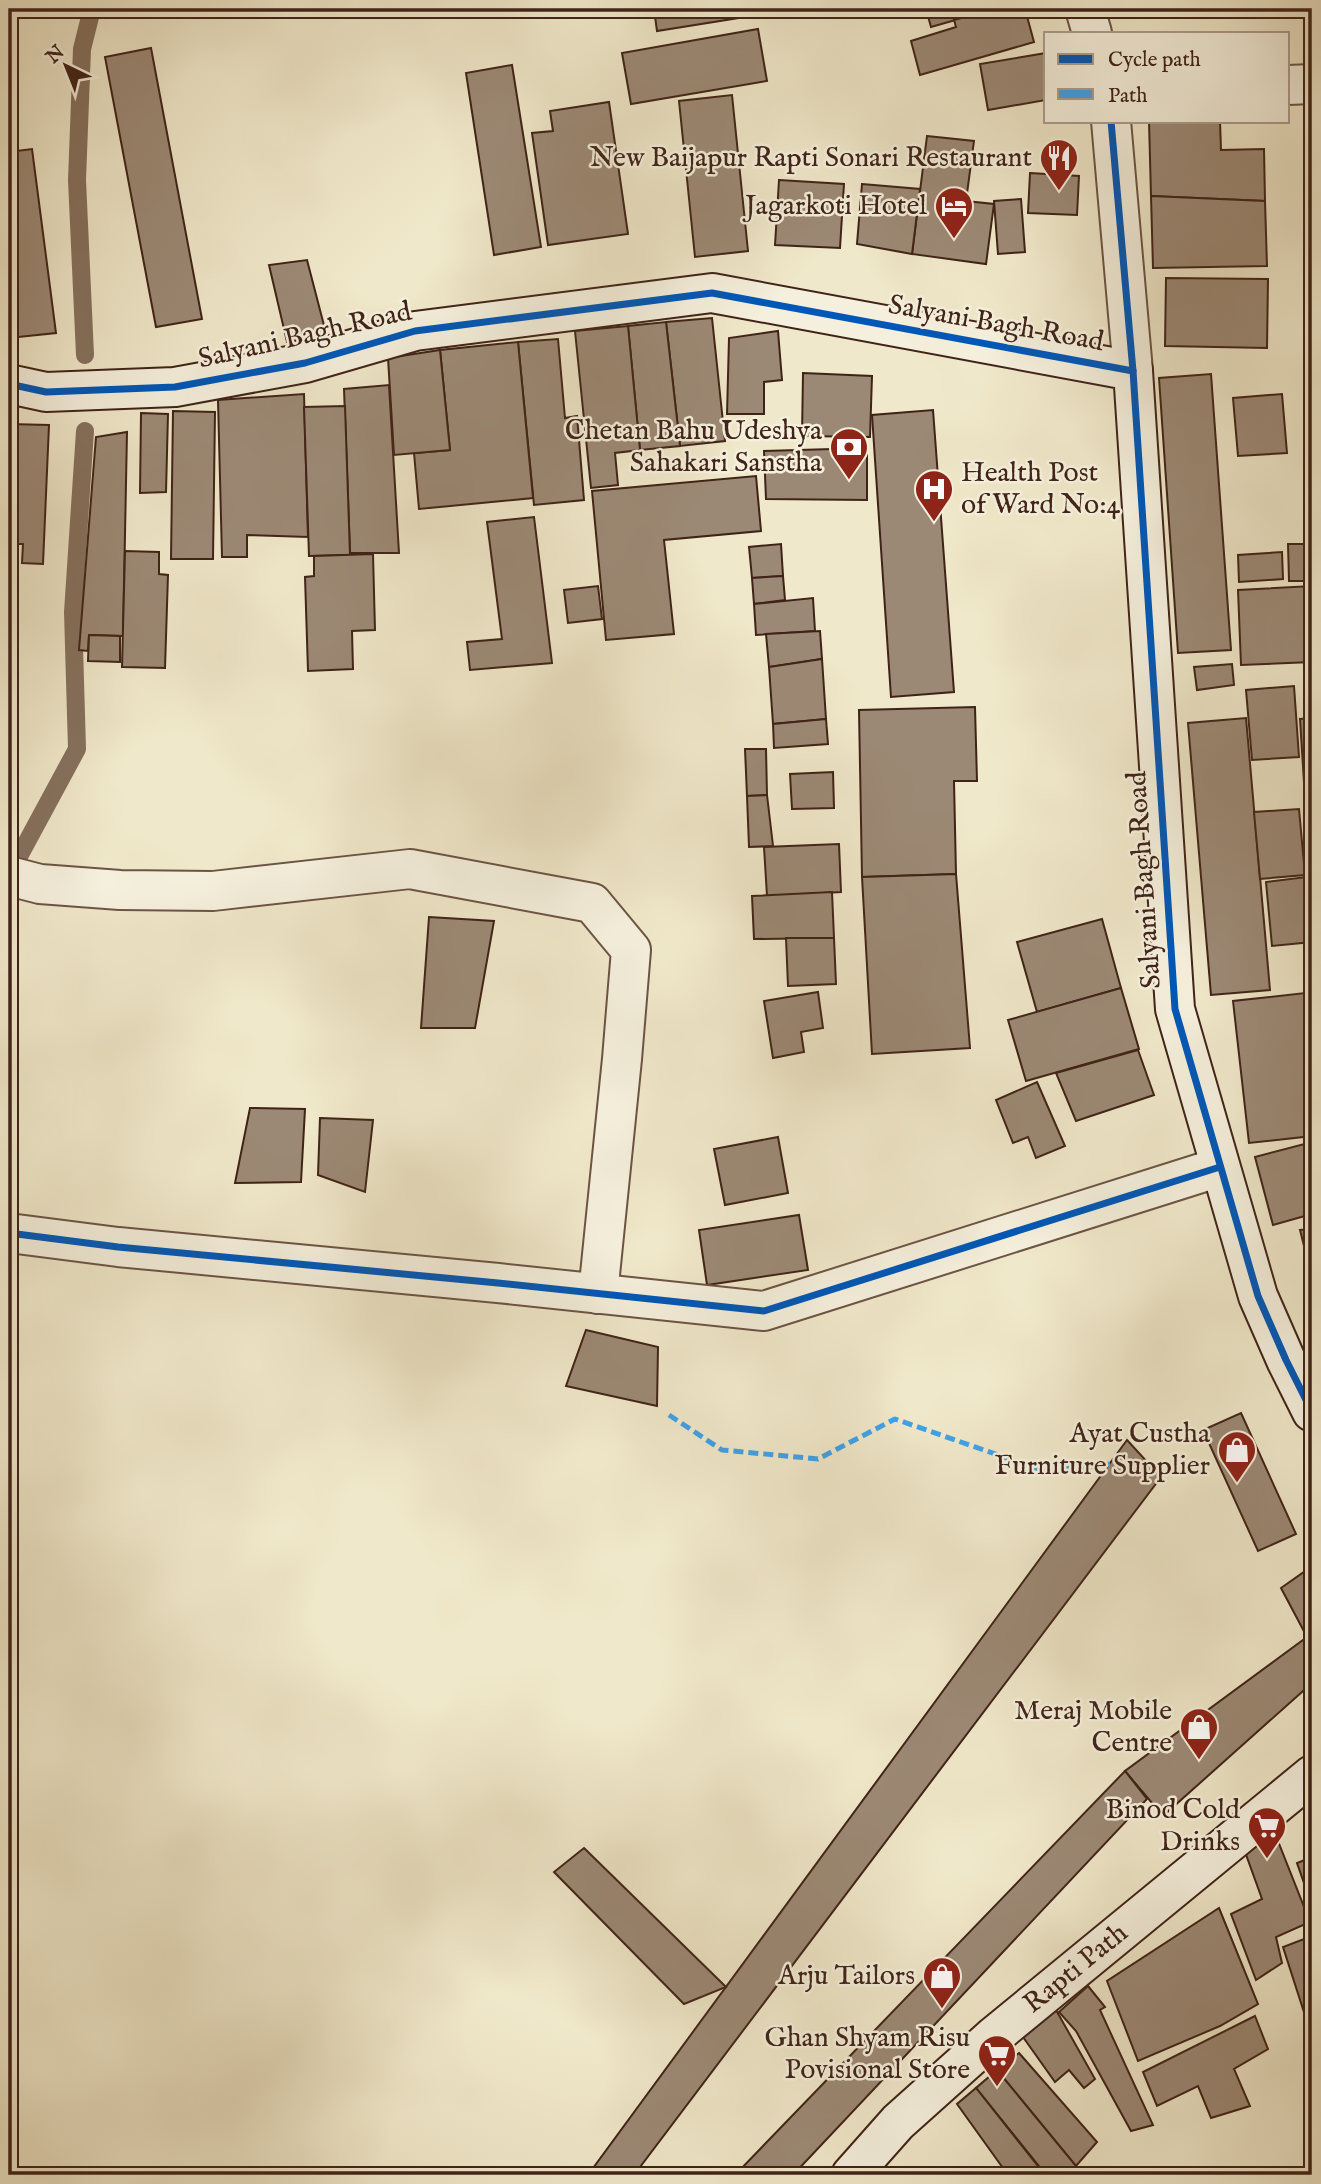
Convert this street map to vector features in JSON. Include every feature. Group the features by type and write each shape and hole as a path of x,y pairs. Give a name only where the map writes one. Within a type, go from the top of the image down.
{"street":[{"path":"1085,9 1092,32"},
{"path":"1290,85 1312,84"},
{"path":"1111,122 1133,371"},
{"name":"Salyani Bagh Road","path":"9,384 46,392 174,387 305,363 415,331 712,293 1133,371 1175,1009 1258,1296 1312,1412"},
{"path":"24,880 120,890 212,891 410,869 592,903 631,950 598,1294"},
{"path":"9,1233 118,1247 764,1311 1220,1167"},
{"name":"Rapti Path","path":"851,2175 898,2122 994,2036 1312,1775"}],"building":[{"path":"654,9 782,9 783,11 657,31"},
{"path":"926,9 994,9 931,27"},
{"path":"994,9 1025,9 1034,42 920,75 911,41 956,27 954,20"},
{"path":"758,29 767,81 631,104 622,53"},
{"path":"151,48 202,319 156,327 105,57"},
{"path":"1044,53 1044,100 988,110 980,64"},
{"path":"512,65 541,247 494,255 466,73"},
{"path":"732,95 748,251 695,257 679,101"},
{"path":"609,102 628,234 548,245 532,133 553,131 550,111"},
{"path":"1149,122 1220,122 1221,150 1264,149 1265,201 1151,196"},
{"path":"927,136 974,141 966,201 994,204 986,264 912,254"},
{"path":"32,149 56,333 9,338 9,152"},
{"path":"1030,173 1079,176 1077,215 1028,213"},
{"path":"779,180 844,184 840,248 775,245"},
{"path":"862,184 920,189 912,254 857,244"},
{"path":"1151,196 1265,201 1267,266 1153,268"},
{"path":"1021,199 1025,252 998,254 994,201"},
{"path":"307,260 327,337 287,342 269,265"},
{"path":"1166,278 1268,279 1267,348 1165,346"},
{"path":"712,318 725,441 680,446 666,322"},
{"path":"666,322 680,446 640,450 628,326"},
{"path":"628,326 640,450 615,453 618,485 591,488 575,331"},
{"path":"778,331 782,380 764,382 764,414 727,414 729,338"},
{"path":"558,339 565,418 577,416 584,500 534,505 518,342"},
{"path":"518,342 533,498 419,509 414,453 450,450 440,350"},
{"path":"440,350 450,450 394,455 388,358"},
{"path":"803,373 872,376 870,437 802,436"},
{"path":"1211,374 1231,650 1178,653 1159,378"},
{"path":"389,385 399,553 350,553 344,389"},
{"path":"304,394 308,537 247,535 247,557 222,557 218,400"},
{"path":"1282,394 1287,453 1238,456 1233,398"},
{"path":"345,406 350,555 309,556 304,407"},
{"path":"933,410 954,692 891,697 872,415"},
{"path":"173,411 215,412 213,559 171,559"},
{"path":"141,413 168,414 166,492 140,493"},
{"path":"9,424 49,425 43,564 22,563 23,544 14,544 13,555 9,555"},
{"path":"127,432 123,636 89,635 88,651 79,650 96,437"},
{"path":"867,448 867,500 766,499 764,451"},
{"path":"756,476 761,531 664,540 674,634 606,640 592,491"},
{"path":"534,517 552,663 470,670 467,642 502,639 487,522"},
{"path":"781,544 783,576 752,578 749,547"},
{"path":"1288,544 1312,544 1312,581 1289,581"},
{"path":"125,551 159,552 159,574 168,575 165,668 122,667"},
{"path":"1282,552 1283,579 1239,582 1238,555"},
{"path":"373,554 375,630 352,631 353,669 308,671 305,577 314,576 314,556"},
{"path":"783,576 785,600 754,604 752,578"},
{"path":"598,586 602,619 568,623 564,590"},
{"path":"1312,586 1312,662 1241,665 1238,590"},
{"path":"813,598 815,631 756,635 754,604"},
{"path":"820,631 822,659 769,667 766,634"},
{"path":"89,635 120,636 120,662 88,661"},
{"path":"822,659 826,719 773,724 769,667"},
{"path":"1232,664 1234,685 1197,690 1194,667"},
{"path":"1294,686 1299,757 1252,760 1246,690"},
{"path":"975,707 977,781 954,781 956,874 862,877 859,710"},
{"path":"1246,718 1270,990 1211,995 1188,723"},
{"path":"1312,718 1312,894 1311,894 1300,719"},
{"path":"826,719 828,744 774,748 773,724"},
{"path":"745,749 766,749 767,795 747,796"},
{"path":"833,772 834,808 792,809 790,774"},
{"path":"767,795 773,846 749,847 747,796"},
{"path":"1299,809 1305,875 1260,879 1254,812"},
{"path":"839,844 841,892 767,896 764,847"},
{"path":"956,874 970,1048 872,1054 862,877"},
{"path":"1306,877 1312,942 1272,946 1266,882"},
{"path":"832,892 834,938 754,939 752,896"},
{"path":"429,917 494,921 475,1028 421,1028"},
{"path":"1102,919 1121,988 1037,1012 1017,942"},
{"path":"786,938 834,938 836,984 788,986"},
{"path":"1121,988 1139,1049 1026,1081 1008,1020"},
{"path":"818,992 823,1028 801,1032 804,1052 773,1058 764,1001"},
{"path":"1305,993 1312,1063 1312,1136 1249,1143 1233,1001"},
{"path":"1138,1050 1154,1095 1076,1121 1056,1073"},
{"path":"1037,1082 1065,1146 1036,1158 1028,1137 1013,1143 996,1100"},
{"path":"250,1108 305,1109 301,1182 235,1183"},
{"path":"320,1118 373,1120 365,1192 318,1175"},
{"path":"778,1137 788,1193 725,1205 714,1149"},
{"path":"1312,1142 1312,1214 1273,1225 1255,1157"},
{"path":"799,1215 808,1270 707,1285 699,1230"},
{"path":"1312,1229 1312,1278 1300,1230"},
{"path":"586,1330 658,1347 657,1406 566,1386"},
{"path":"1241,1413 1296,1534 1258,1551 1203,1430"},
{"path":"1127,1440 1161,1477 634,2175 588,2175"},
{"path":"1311,1567 1312,1683 1163,1816 1125,1771 1307,1637 1281,1588"},
{"path":"1125,1771 1147,1799 793,2175 735,2175"},
{"path":"1276,1836 1310,1922 1276,1937 1282,1963 1256,1980 1231,1914 1262,1899 1244,1849"},
{"path":"584,1848 726,1987 684,2004 554,1872"},
{"path":"1312,1857 1312,1906 1297,1863"},
{"path":"1219,1908 1258,2004 1220,2026 1138,2061 1107,1981"},
{"path":"1312,1936 1312,2037 1283,1947"},
{"path":"1088,1986 1105,2007 1100,2010 1153,2125 1131,2131 1076,2031 1059,2012"},
{"path":"1056,2010 1095,2079 1084,2088 1069,2070 1055,2082 1023,2037"},
{"path":"1255,2016 1268,2049 1234,2069 1250,2106 1211,2118 1198,2086 1157,2106 1143,2072"},
{"path":"1019,2053 1097,2142 1076,2166 997,2070"},
{"path":"997,2070 1083,2175 1046,2175 976,2088"},
{"path":"976,2088 1045,2175 1008,2175 957,2104"}],"waterway":[{"path":"85,355 77,180 82,49 92,9"},
{"path":"9,875 77,749 73,612 85,431"}],"marked path":[{"path":"669,1415 722,1450 818,1459 895,1419 1044,1471 1110,1464"}],"cycle path":[{"path":"1111,122 1133,371 1175,1009 1258,1296 1312,1412"},
{"path":"9,384 46,392 175,387 305,363 415,331 712,293 1133,371"},
{"path":"9,1233 118,1247 764,1311 1220,1167"}],"place":[{"name":"New Baijapur Rapti Sonari Restaurant","path":"1059,192"},
{"name":"Jagarkoti Hotel","path":"954,240"},
{"name":"Chetan Bahu Udeshya Sahakari Sanstha","path":"849,481"},
{"name":"Health Post of Ward No:4","path":"934,523"},
{"name":"Ayat Custha Furniture Supplier","path":"1237,1484"},
{"name":"Meraj Mobile Centre","path":"1199,1761"},
{"name":"Binod Cold Drinks","path":"1267,1860"},
{"name":"Arju Tailors","path":"942,2010"},
{"name":"Ghan Shyam Risu Povisional Store","path":"997,2088"}]}
